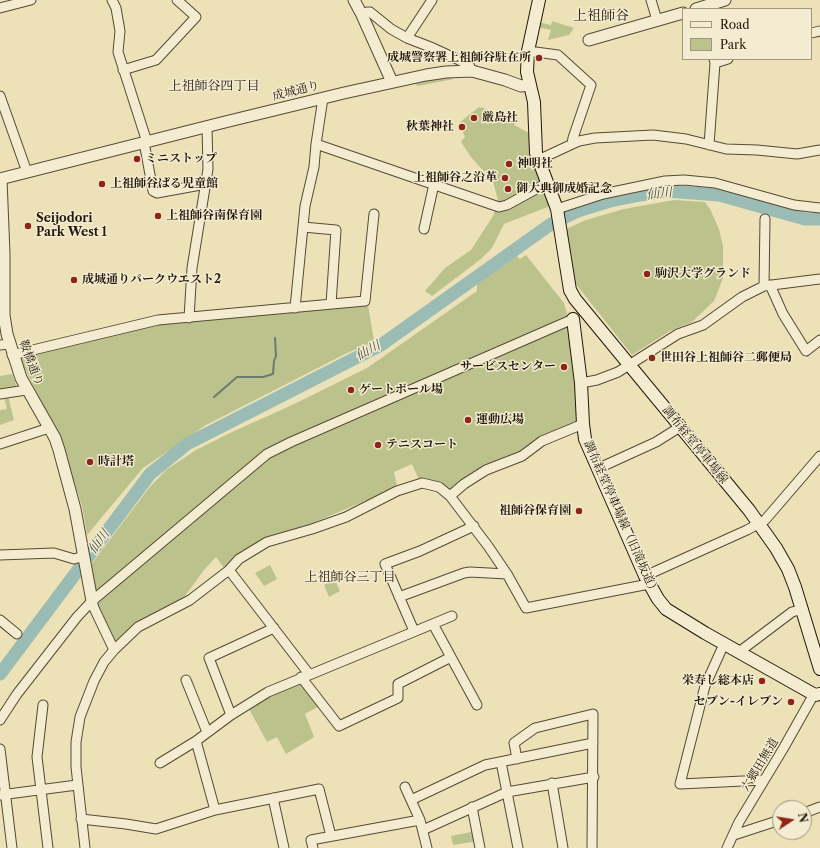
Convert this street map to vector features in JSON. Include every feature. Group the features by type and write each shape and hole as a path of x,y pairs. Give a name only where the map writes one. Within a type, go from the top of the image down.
{"main road":[{"path":"539,0 528,50 527,72 534,102 536,153 558,211"},
{"name":"調布経堂停車場線","path":"558,211 570,290 575,299 749,510 776,548 796,587 820,669"},
{"name":"調布経堂停車場線（旧滝坂道）","path":"573,319 581,383 585,439 647,580 658,599 666,609 724,644 817,694"}],"street":[{"path":"0,8 31,0"},
{"path":"112,0 116,8 120,31 118,52 145,142 153,192 157,193 206,184"},
{"path":"123,70 156,60 196,17 177,0"},
{"path":"354,0 392,82"},
{"path":"407,38 432,0"},
{"path":"651,0 657,20"},
{"path":"701,8 725,0"},
{"path":"362,15 370,12 391,29 407,38 433,48 469,65 472,71"},
{"path":"589,40 682,13"},
{"path":"528,50 558,55 592,85 572,144"},
{"path":"709,145 715,61"},
{"name":"成城通り","path":"0,179 323,98 392,82 446,72 472,71 521,86 530,85"},
{"path":"0,96 28,172"},
{"path":"296,308 302,227 314,166 323,98"},
{"path":"189,318 192,268 208,169 207,127"},
{"path":"538,160 572,144 595,138 653,135 686,139 726,149 797,154 820,150"},
{"path":"316,144 499,207 507,205 547,183"},
{"name":"鞍橋通り","path":"0,179 3,232 4,315 7,348 26,390 57,444 71,492 79,553 88,575 92,601"},
{"path":"558,211 603,194 657,182 684,180 715,183 794,205 820,208"},
{"path":"424,229 434,184"},
{"path":"7,348 158,320 365,301 374,214"},
{"path":"765,219 767,286 806,351 820,340"},
{"path":"302,227 336,230 331,304"},
{"path":"581,383 618,372 678,334 703,325 742,297 767,286 820,279"},
{"path":"0,720 17,694 72,623 92,601 268,454 291,442 573,319"},
{"path":"0,394 26,390"},
{"path":"450,496 464,484 486,470 522,456 542,441 583,424"},
{"path":"599,468 656,442 680,427"},
{"path":"0,444 49,428"},
{"path":"84,848 75,754 80,717 104,662 138,627 190,600 229,570 239,559 267,542 346,517 397,491 413,485 422,483 439,487 450,496 474,526 506,574 526,608 647,580 759,524 771,514 820,456"},
{"path":"414,631 385,564 420,551 474,526"},
{"path":"0,555 79,553"},
{"path":"229,570 274,628 339,726 398,698 398,684 451,657"},
{"path":"399,597 464,573 506,574"},
{"path":"92,601 114,650"},
{"path":"739,652 792,612 803,609"},
{"path":"160,763 196,741 231,715 268,692 452,616"},
{"path":"0,620 17,634"},
{"path":"433,624 477,705"},
{"path":"231,715 209,658 274,628"},
{"path":"724,644 705,686 680,784 764,780"},
{"path":"186,680 207,732"},
{"name":"六郷田無道","path":"727,848 764,780 817,694"},
{"path":"43,705 37,757 48,848"},
{"path":"517,759 514,743 535,728 593,714 594,777 592,848"},
{"path":"196,741 215,810"},
{"path":"411,800 485,765 593,743"},
{"path":"0,749 2,795 12,848"},
{"path":"501,762 518,848"},
{"path":"423,830 507,792 552,783 594,777"},
{"path":"552,783 563,848"},
{"path":"2,795 77,786"},
{"path":"405,787 420,820 426,848"},
{"path":"81,819 156,829 215,810 318,789 331,836"},
{"path":"273,798 284,848"},
{"path":"472,807 480,848"},
{"path":"313,848 311,840 420,820"},
{"path":"734,835 772,823"}],"green space":[{"path":"552,21 574,28 569,35 548,40 551,30 537,27 538,22 551,25"},
{"path":"452,74 453,79 418,86 413,82"},
{"path":"479,107 515,122 514,125 531,134 550,206 504,224 492,248 481,259 432,296 425,291 445,268 471,250 493,216 498,200 493,182 471,157 461,142 465,137 459,123"},
{"name":"駒沢大学グランド","path":"674,200 705,202 710,209 719,229 723,246 723,278 714,301 692,322 670,331 632,355 572,279 564,230 586,220 624,209"},
{"path":"513,253 520,259 526,255 564,303 568,317 580,420 452,492 420,482 412,464 394,472 397,486 291,532 225,569 216,557 204,570 182,600 116,645 100,612 90,566 149,488 166,470 196,450 367,368 477,291 477,283"},
{"path":"368,305 374,341 345,354 206,425 143,468 87,535 82,506 59,437 19,357 157,323"},
{"path":"12,374 18,390 0,393 0,376"},
{"path":"8,396 14,420 0,425 0,410 7,409 4,397"},
{"path":"270,565 277,579 264,586 255,573"},
{"path":"335,580 340,591 329,597 324,585"},
{"path":"301,680 321,705 305,714 314,737 286,754 277,737 267,742 248,707"},
{"path":"476,831 478,841 453,845 451,836"}],"waterway":[{"name":"仙川","path":"0,674 150,474 187,444 381,345 551,224 578,211 610,201 666,191 719,195 805,219 820,219"},
{"path":"214,397 237,377 263,377 273,374 276,356 275,338"}],"place":[{"name":"成城警察署上祖師谷駐在所","path":"539,58"},
{"name":"厳島社","path":"474,118"},
{"name":"秋葉神社","path":"462,127"},
{"name":"ミニストップ","path":"137,159"},
{"name":"神明社","path":"509,164"},
{"name":"上祖師谷之沿革","path":"505,178"},
{"name":"上祖師谷ぱる児童館","path":"102,184"},
{"name":"御大典御成婚記念","path":"508,189"},
{"name":"上祖師谷南保育園","path":"158,216"},
{"name":"Seijodori Park West 1","path":"28,226"},
{"name":"駒沢大学グランド","path":"647,274"},
{"name":"成城通りパークウエスト2","path":"74,280"},
{"name":"世田谷上祖師谷二郵便局","path":"652,358"},
{"name":"サービスセンター","path":"564,367"},
{"name":"ゲートボール場","path":"351,390"},
{"name":"運動広場","path":"468,420"},
{"name":"テニスコート","path":"378,445"},
{"name":"時計塔","path":"90,462"},
{"name":"祖師谷保育園","path":"579,511"},
{"name":"栄寿し総本店","path":"762,681"},
{"name":"セブン-イレブン","path":"791,702"}],"district":[{"name":"上祖師谷","path":"601,16"},
{"name":"上祖師谷四丁目","path":"214,86"},
{"name":"上祖師谷三丁目","path":"350,577"}]}
